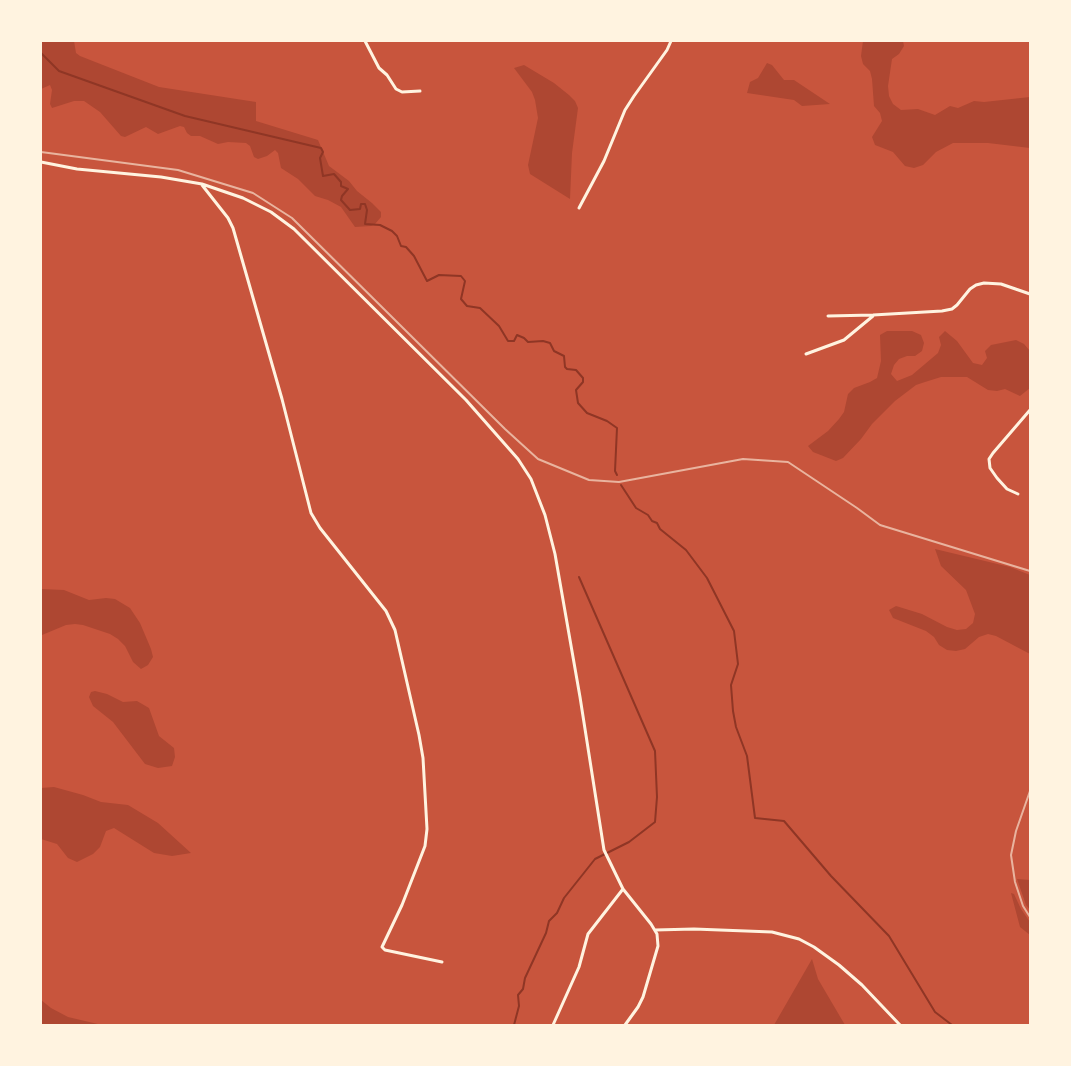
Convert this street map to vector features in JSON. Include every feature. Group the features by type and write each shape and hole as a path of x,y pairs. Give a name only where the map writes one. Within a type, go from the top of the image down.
{"street":[{"path":"365,41 379,68 387,75 396,89 402,92 420,91"},
{"path":"579,208 604,161 625,110 667,50 671,41"},
{"path":"41,162 77,169 161,177 202,184 243,198 271,212 294,229 466,400 518,459 531,479 545,515 555,554 604,851 623,889 657,934 658,946 643,997 625,1025"},
{"path":"202,184 228,218 233,228 282,399 311,513 320,528 386,611 395,630 422,750 427,838 405,898 382,947 385,950 442,962"},
{"path":"828,316 873,315 952,308 976,284 984,283 1001,284 1030,294"},
{"path":"806,354 844,340 873,315"},
{"path":"1018,494 1007,489 997,478 990,468 989,460 1030,410"},
{"path":"553,1025 579,967 588,934 623,889"},
{"path":"655,930 694,929 772,932 799,939 814,947 862,985 900,1025"}],"shaded area":[{"path":"41,41 74,41 76,53 80,56 159,87 256,102 256,121 318,140 329,166 349,181 357,191 372,203 381,212 381,217 371,226 355,227 341,207 315,196 298,179 281,168 278,153 275,150 267,156 258,159 254,157 250,146 246,143 228,142 218,144 200,136 191,136 184,127 180,126 158,134 146,127 125,137 121,136 100,112 84,101 74,101 52,108 50,104 52,90 50,85 41,89"},
{"path":"863,41 903,41 904,46 899,54 892,59 888,86 889,96 893,104 901,110 918,109 935,115 950,106 958,108 974,101 984,102 1030,97 1030,148 988,143 953,143 936,152 923,165 914,168 905,166 893,152 875,145 872,137 882,121 880,113 874,106 870,71 863,64 861,56"},
{"path":"767,63 772,65 784,80 794,80 830,104 802,106 794,100 747,93 750,82 758,78"},
{"path":"524,65 554,83 575,101 578,108 572,153 570,199 530,174 528,165 538,118 532,92 514,68"},
{"path":"887,331 912,331 921,335 924,343 922,351 915,356 899,359 894,365 891,374 897,381 912,375 938,353 941,345 939,337 945,331 957,341 973,363 982,365 987,358 985,351 991,345 1016,340 1024,344 1030,351 1030,388 1020,396 1005,389 997,391 988,390 967,377 941,377 916,385 895,401 843,458 836,461 813,452 808,446 828,431 839,419 844,412 848,394 854,388 877,378 881,361 880,335"},
{"path":"935,549 1010,567 1030,575 1030,654 996,636 988,634 979,637 965,649 947,650 939,645 934,637 926,631 893,618 889,610 896,606 922,614 957,630 966,629 973,623 975,614 966,590 941,566"},
{"path":"41,589 64,590 89,600 115,599 130,608 140,623 151,649 153,657 148,665 141,669 133,662 125,646 118,639 110,634 83,625 66,625 42,635"},
{"path":"91,692 107,694 123,702 137,701 149,708 159,736 174,748 175,757 172,766 158,768 145,764 113,722 93,706 89,697"},
{"path":"54,787 101,802 128,805 158,823 191,853 172,856 154,853 114,828 106,831 100,847 93,854 77,862 68,858 57,844 41,839 41,788"},
{"path":"1017,879 1030,880 1030,910 1026,905"},
{"path":"1011,893 1014,894 1030,922 1030,935 1020,927"},
{"path":"812,959 818,979 845,1025 774,1025"},
{"path":"41,1000 68,1017 102,1025 41,1025"}],"waterway":[{"path":"41,53 59,71 185,116 321,148 323,152 320,158 323,176 334,174 341,182 341,186 348,189 341,200 350,210 360,209 361,204 365,204 367,210 365,224 380,225 392,231 397,236 401,246 406,247 414,256 427,281 439,275 461,276 465,281 461,299 467,306 480,308 499,326 508,341 514,341 517,335 528,342 543,341 550,343 554,351 564,356 565,367 576,370 583,378 583,382 576,390 578,403 587,413 607,421 617,428 615,471 617,475"},
{"path":"621,485 636,508 648,515 652,521 657,523 660,529 686,550 707,578 734,631 738,664 731,685 733,711 736,727 747,756 755,818 784,821 831,876 889,936 935,1012 952,1025"},
{"path":"514,1025 519,1006 518,995 523,989 525,978 546,933 549,921 557,913 564,898 595,859 629,842 655,822 657,797 655,751 579,577"}],"railway":[{"path":"41,152 178,170 253,193 292,218 505,429 538,459 589,480 619,482 743,459 788,462 880,525 1030,571"},
{"path":"1030,791 1016,831 1011,855 1015,882 1023,906 1030,917"}]}
